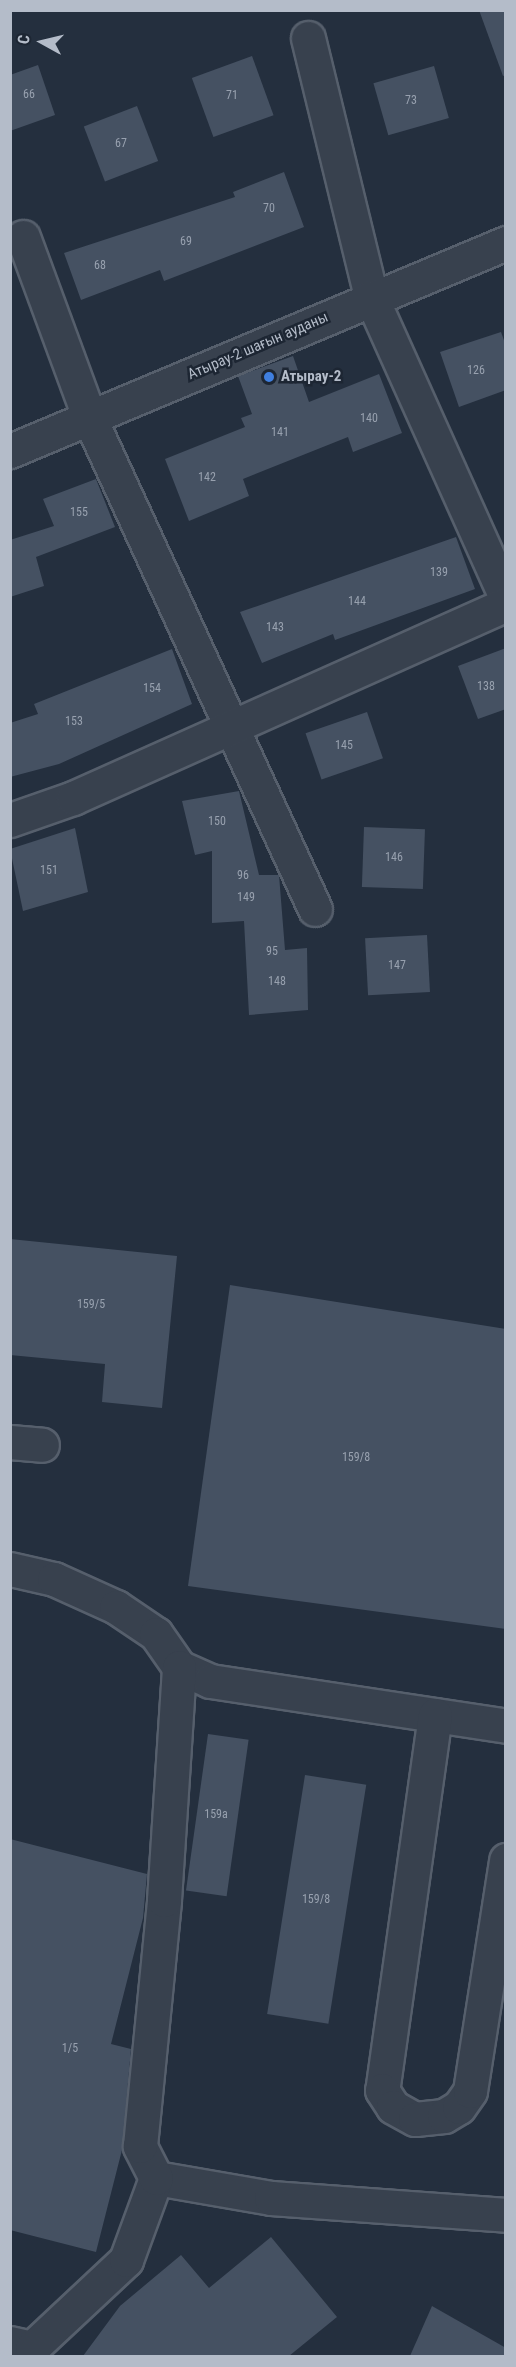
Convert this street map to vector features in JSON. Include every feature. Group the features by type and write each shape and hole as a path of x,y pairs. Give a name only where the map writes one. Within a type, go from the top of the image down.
{"street":[{"path":"308,38 371,297 506,598"},
{"path":"23,237 90,419 315,909"},
{"name":"Атырау-2 шағын ауданы","path":"10,451 90,419 371,297 506,243"},
{"path":"10,820 73,798 506,604"},
{"path":"10,1569 54,1579 116,1607 156,1634 179,1667 210,1681 506,1726"},
{"path":"28,2349 126,2260 156,2178 140,2146 164,1900 179,1667"},
{"path":"435,1715 382,2090 393,2107 416,2119 444,2116 459,2107 470,2091 506,1860"},
{"path":"156,2178 271,2198 506,2215"}],"building":[{"path":"479,10 506,10 506,75 503,76"},
{"path":"252,56 274,115 213,137 192,78"},
{"path":"38,65 55,115 10,131 10,75"},
{"path":"434,66 449,118 388,135 373,83"},
{"path":"137,106 158,161 105,182 84,126"},
{"path":"284,172 304,227 164,281 160,270 81,300 64,253 235,197 233,192"},
{"path":"501,332 506,346 506,390 459,407 440,352"},
{"path":"293,356 309,402 379,374 402,433 353,452 348,437 243,479 249,496 189,521 165,459 245,427 241,418 252,414 238,376"},
{"path":"96,479 115,527 36,557 44,586 10,597 10,540 54,526 43,499"},
{"path":"456,537 475,589 335,640 333,634 262,663 240,612"},
{"path":"506,648 506,709 478,719 458,666"},
{"path":"172,649 192,704 59,764 10,777 10,723 38,714 34,704"},
{"path":"367,712 383,758 321,779 306,733"},
{"path":"239,791 259,875 279,875 285,950 307,948 308,1010 249,1015 244,921 212,923 212,851 195,855 182,801"},
{"path":"364,827 425,829 423,889 362,887"},
{"path":"75,828 88,892 23,911 10,849"},
{"path":"427,935 430,992 368,995 365,938"},
{"path":"10,1239 177,1256 162,1408 102,1402 105,1364 10,1355"},
{"path":"230,1285 506,1329 506,1629 188,1586"},
{"path":"208,1734 249,1740 227,1896 186,1890"},
{"path":"305,1775 366,1785 328,2024 267,2014"},
{"path":"10,1839 147,1874 143,1918 111,2044 131,2049 122,2150 96,2252 10,2230"},
{"path":"271,2237 337,2317 289,2356 83,2356 120,2306 181,2255 209,2288"},
{"path":"432,2306 506,2348 506,2356 410,2356"}],"place":[{"name":"Атырау-2","path":"269,377"}]}
